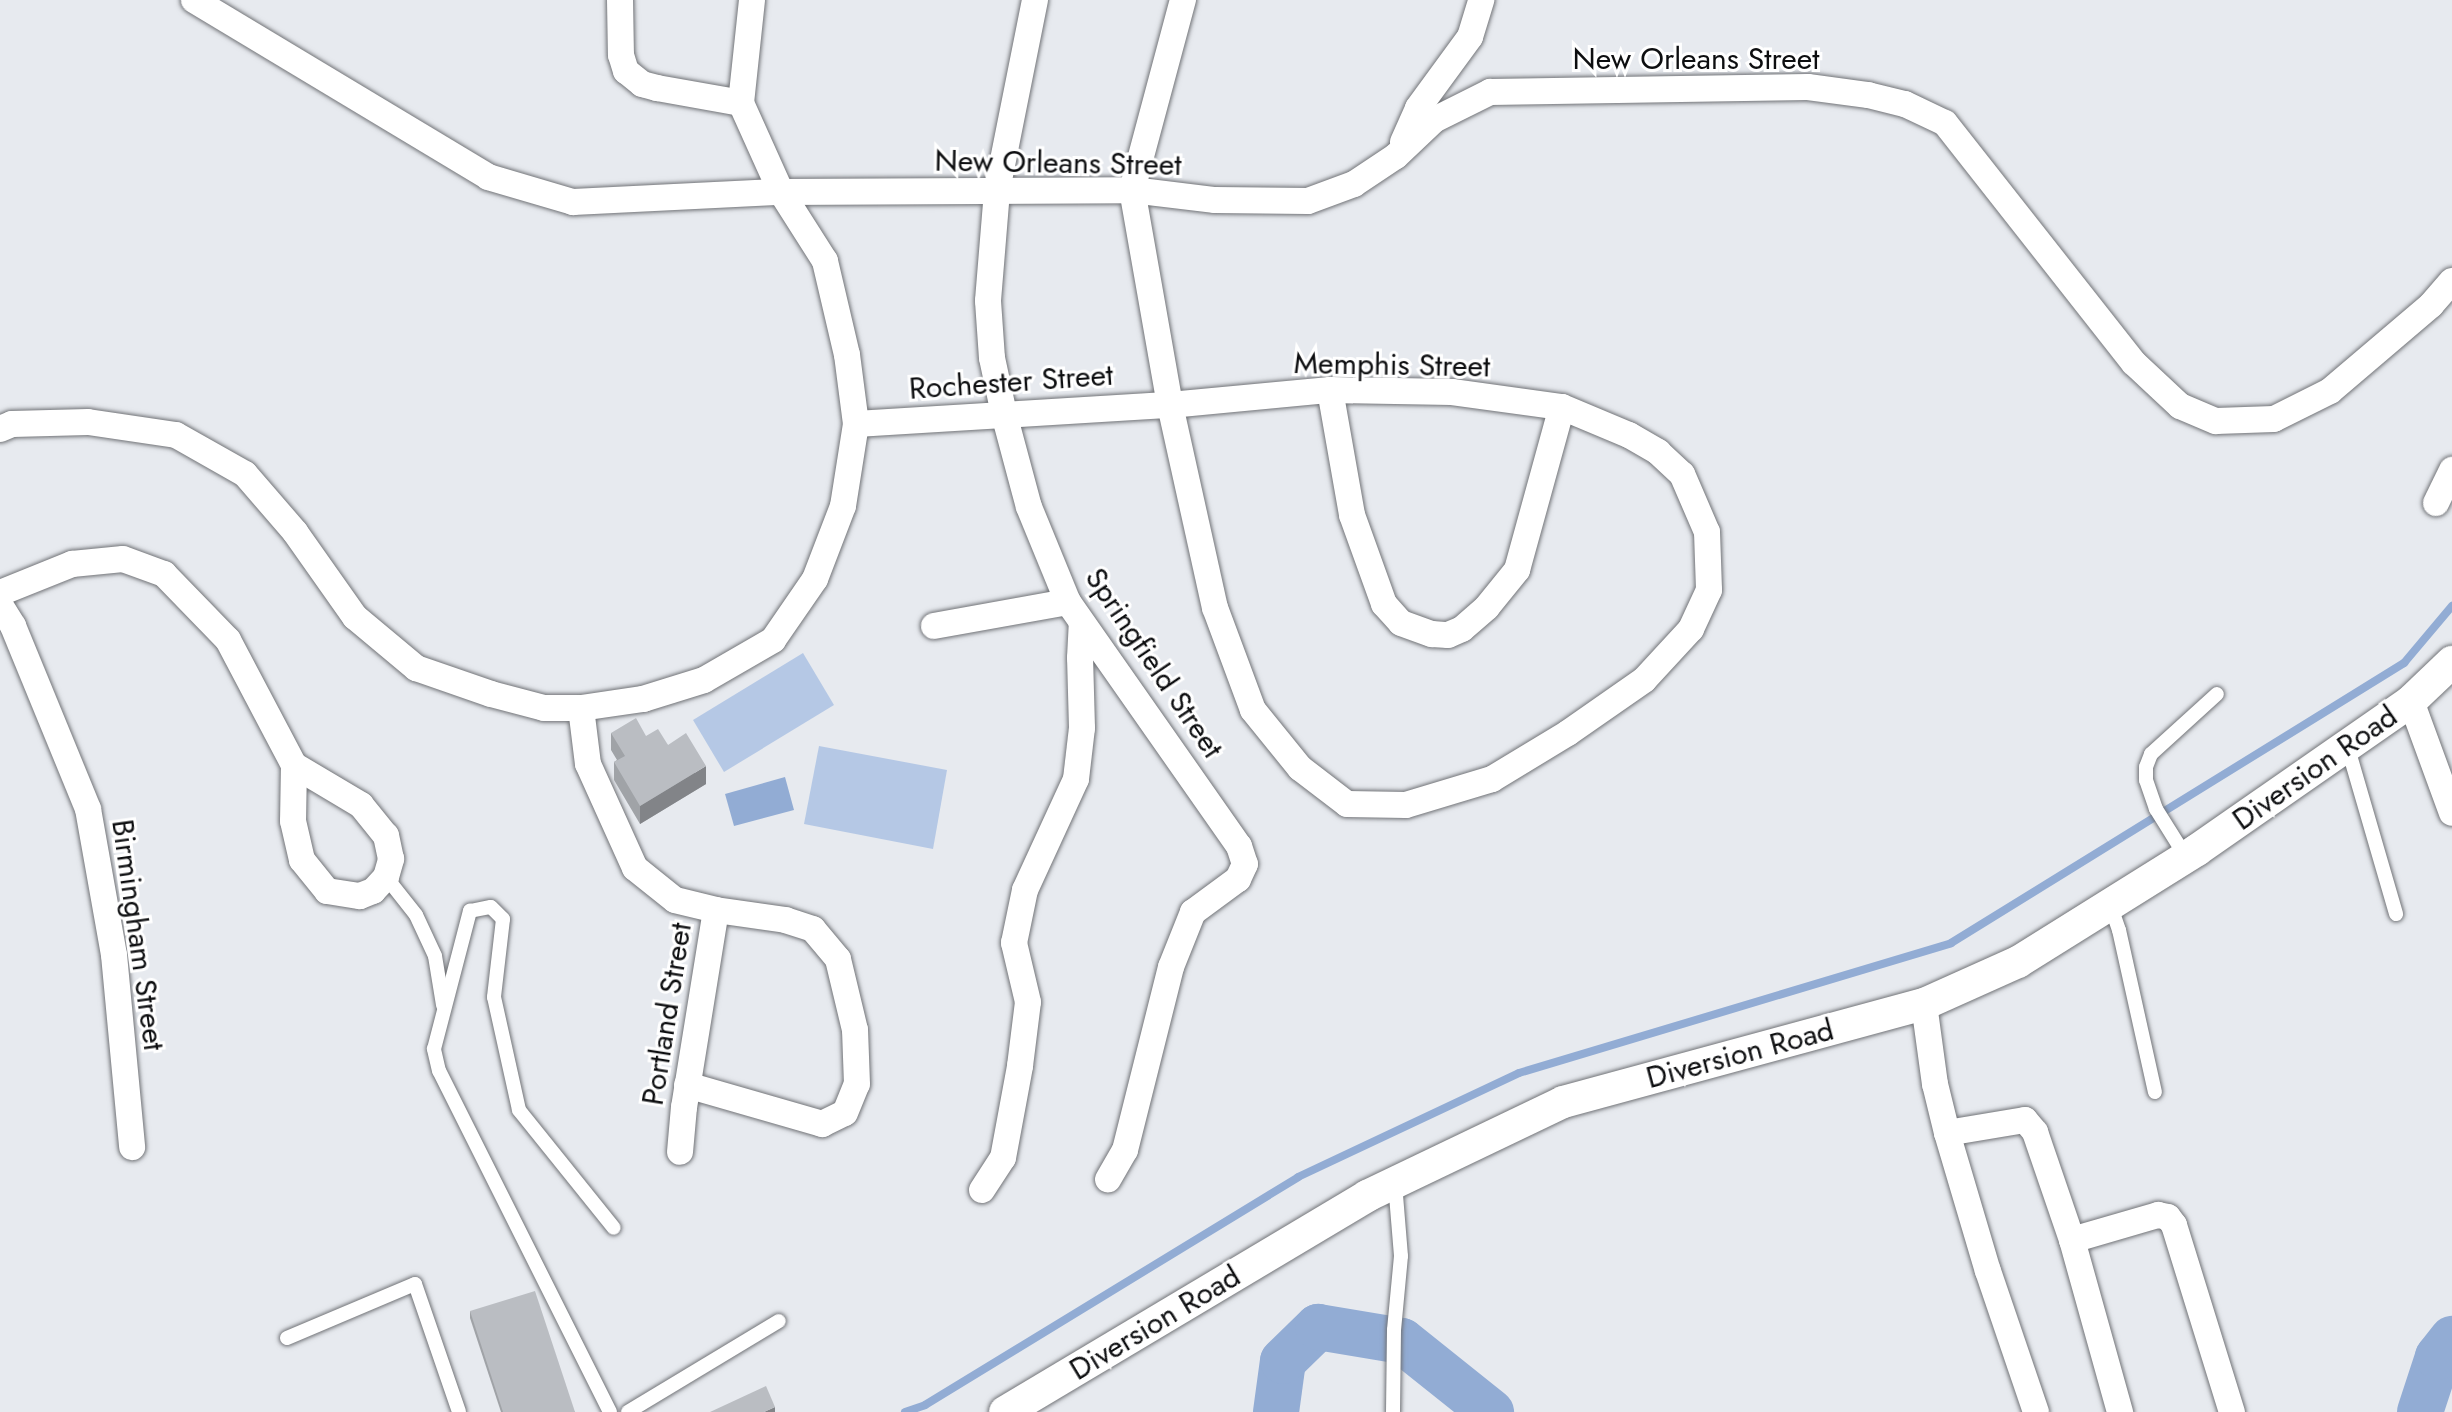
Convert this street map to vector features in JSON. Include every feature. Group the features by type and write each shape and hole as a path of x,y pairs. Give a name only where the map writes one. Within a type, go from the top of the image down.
{"street":[{"name":"New Orleans Street","path":"194,0 488,177 573,202 781,192 1132,190 1215,200 1308,201 1354,184 1396,156 1434,120 1490,92 1808,87 1868,95 1905,104 1945,123 2134,363 2180,406 2216,421 2274,419 2330,391 2431,305 2452,281"},
{"path":"620,0 621,55 626,71 642,84 741,103"},
{"path":"0,429 12,424 88,422 176,435 245,474 295,532 355,617 416,668 530,704 581,708 643,699 704,680 773,640 815,579 843,506 856,424 847,355 825,261 781,192 741,103 752,0"},
{"name":"Springfield Street","path":"1035,0 997,191 988,301 992,358 1004,414 1029,507 1068,602 1239,846 1245,864 1238,879 1193,912 1171,967 1125,1150 1108,1179"},
{"name":"Memphis Street","path":"1170,405 1330,390 1452,392 1562,407 1629,435 1658,452 1682,474 1707,532 1709,590 1691,629 1672,653 1631,689 1568,733 1492,779 1406,805 1347,804 1300,768 1253,710 1215,608 1170,405 1132,190 1183,0"},
{"path":"1396,156 1418,108 1470,37 1481,0"},
{"path":"1330,390 1352,515 1384,604 1401,623 1432,634 1448,635 1462,629 1487,607 1517,570 1562,407"},
{"name":"Rochester Street","path":"856,424 1170,405"},
{"path":"2436,503 2452,470"},
{"path":"0,593 72,564 123,559 164,574 228,640 294,765 293,821 302,860 313,877 327,891 360,896 373,891 386,877 391,859 386,836 361,805 294,765"},
{"path":"934,626 1068,602"},
{"name":"Birmingham Street","path":"0,605 13,626 88,809 114,955 132,1147"},
{"path":"982,1190 1003,1158 1020,1066 1028,1002 1014,943 1025,890 1076,779 1082,728 1082,624"},
{"name":"Diversion Road","path":"1005,1412 1367,1196 1563,1102 1924,1004 2018,962 2110,904 2178,845 2347,745 2411,701 2452,662"},
{"path":"2411,701 2452,813"},
{"name":"Portland Street","path":"581,708 588,764 635,868 675,900 716,910 687,1085 680,1152"},
{"path":"687,1085 822,1124 845,1113 857,1084 855,1030 838,959 813,929 786,920 716,910"},
{"path":"1924,1004 1932,1070 1947,1133 1988,1271 2036,1412"},
{"path":"1947,1133 2025,1120 2035,1132 2072,1240 2120,1412"},
{"path":"2072,1240 2158,1215 2168,1217 2174,1225 2232,1412"}],"lane":[{"path":"2178,845 2156,809 2146,780 2151,754 2217,694"},
{"path":"2347,745 2396,914"},
{"path":"386,877 416,915 435,956 444,1009"},
{"path":"2110,904 2119,930 2155,1092"},
{"path":"610,1412 439,1071 434,1049 470,911 491,907 503,919 494,997 519,1110 614,1228"},
{"path":"1393,1412 1393,1348 1401,1256 1395,1183"},
{"path":"287,1338 415,1284 459,1412"},
{"path":"628,1412 779,1321"}],"shaded area":[{"path":"803,653 834,705 724,772 693,720"},
{"path":"819,746 947,770 933,849 804,824"},
{"path":"785,777 794,810 734,826 725,794"}],"building":[{"path":"636,718 646,736 658,729 668,745 686,733 706,766 640,806 614,762 625,756 611,733"},
{"path":"535,1291 575,1412 503,1412 470,1311"},
{"path":"766,1386 775,1407 764,1412 710,1412"}],"waterway":[{"path":"905,1412 925,1405 1298,1177 1519,1073 1951,943 2404,663 2452,606"},
{"path":"1276,1412 1283,1361 1318,1327 1402,1341 1491,1412"},
{"path":"2420,1412 2438,1357 2452,1339"}]}
